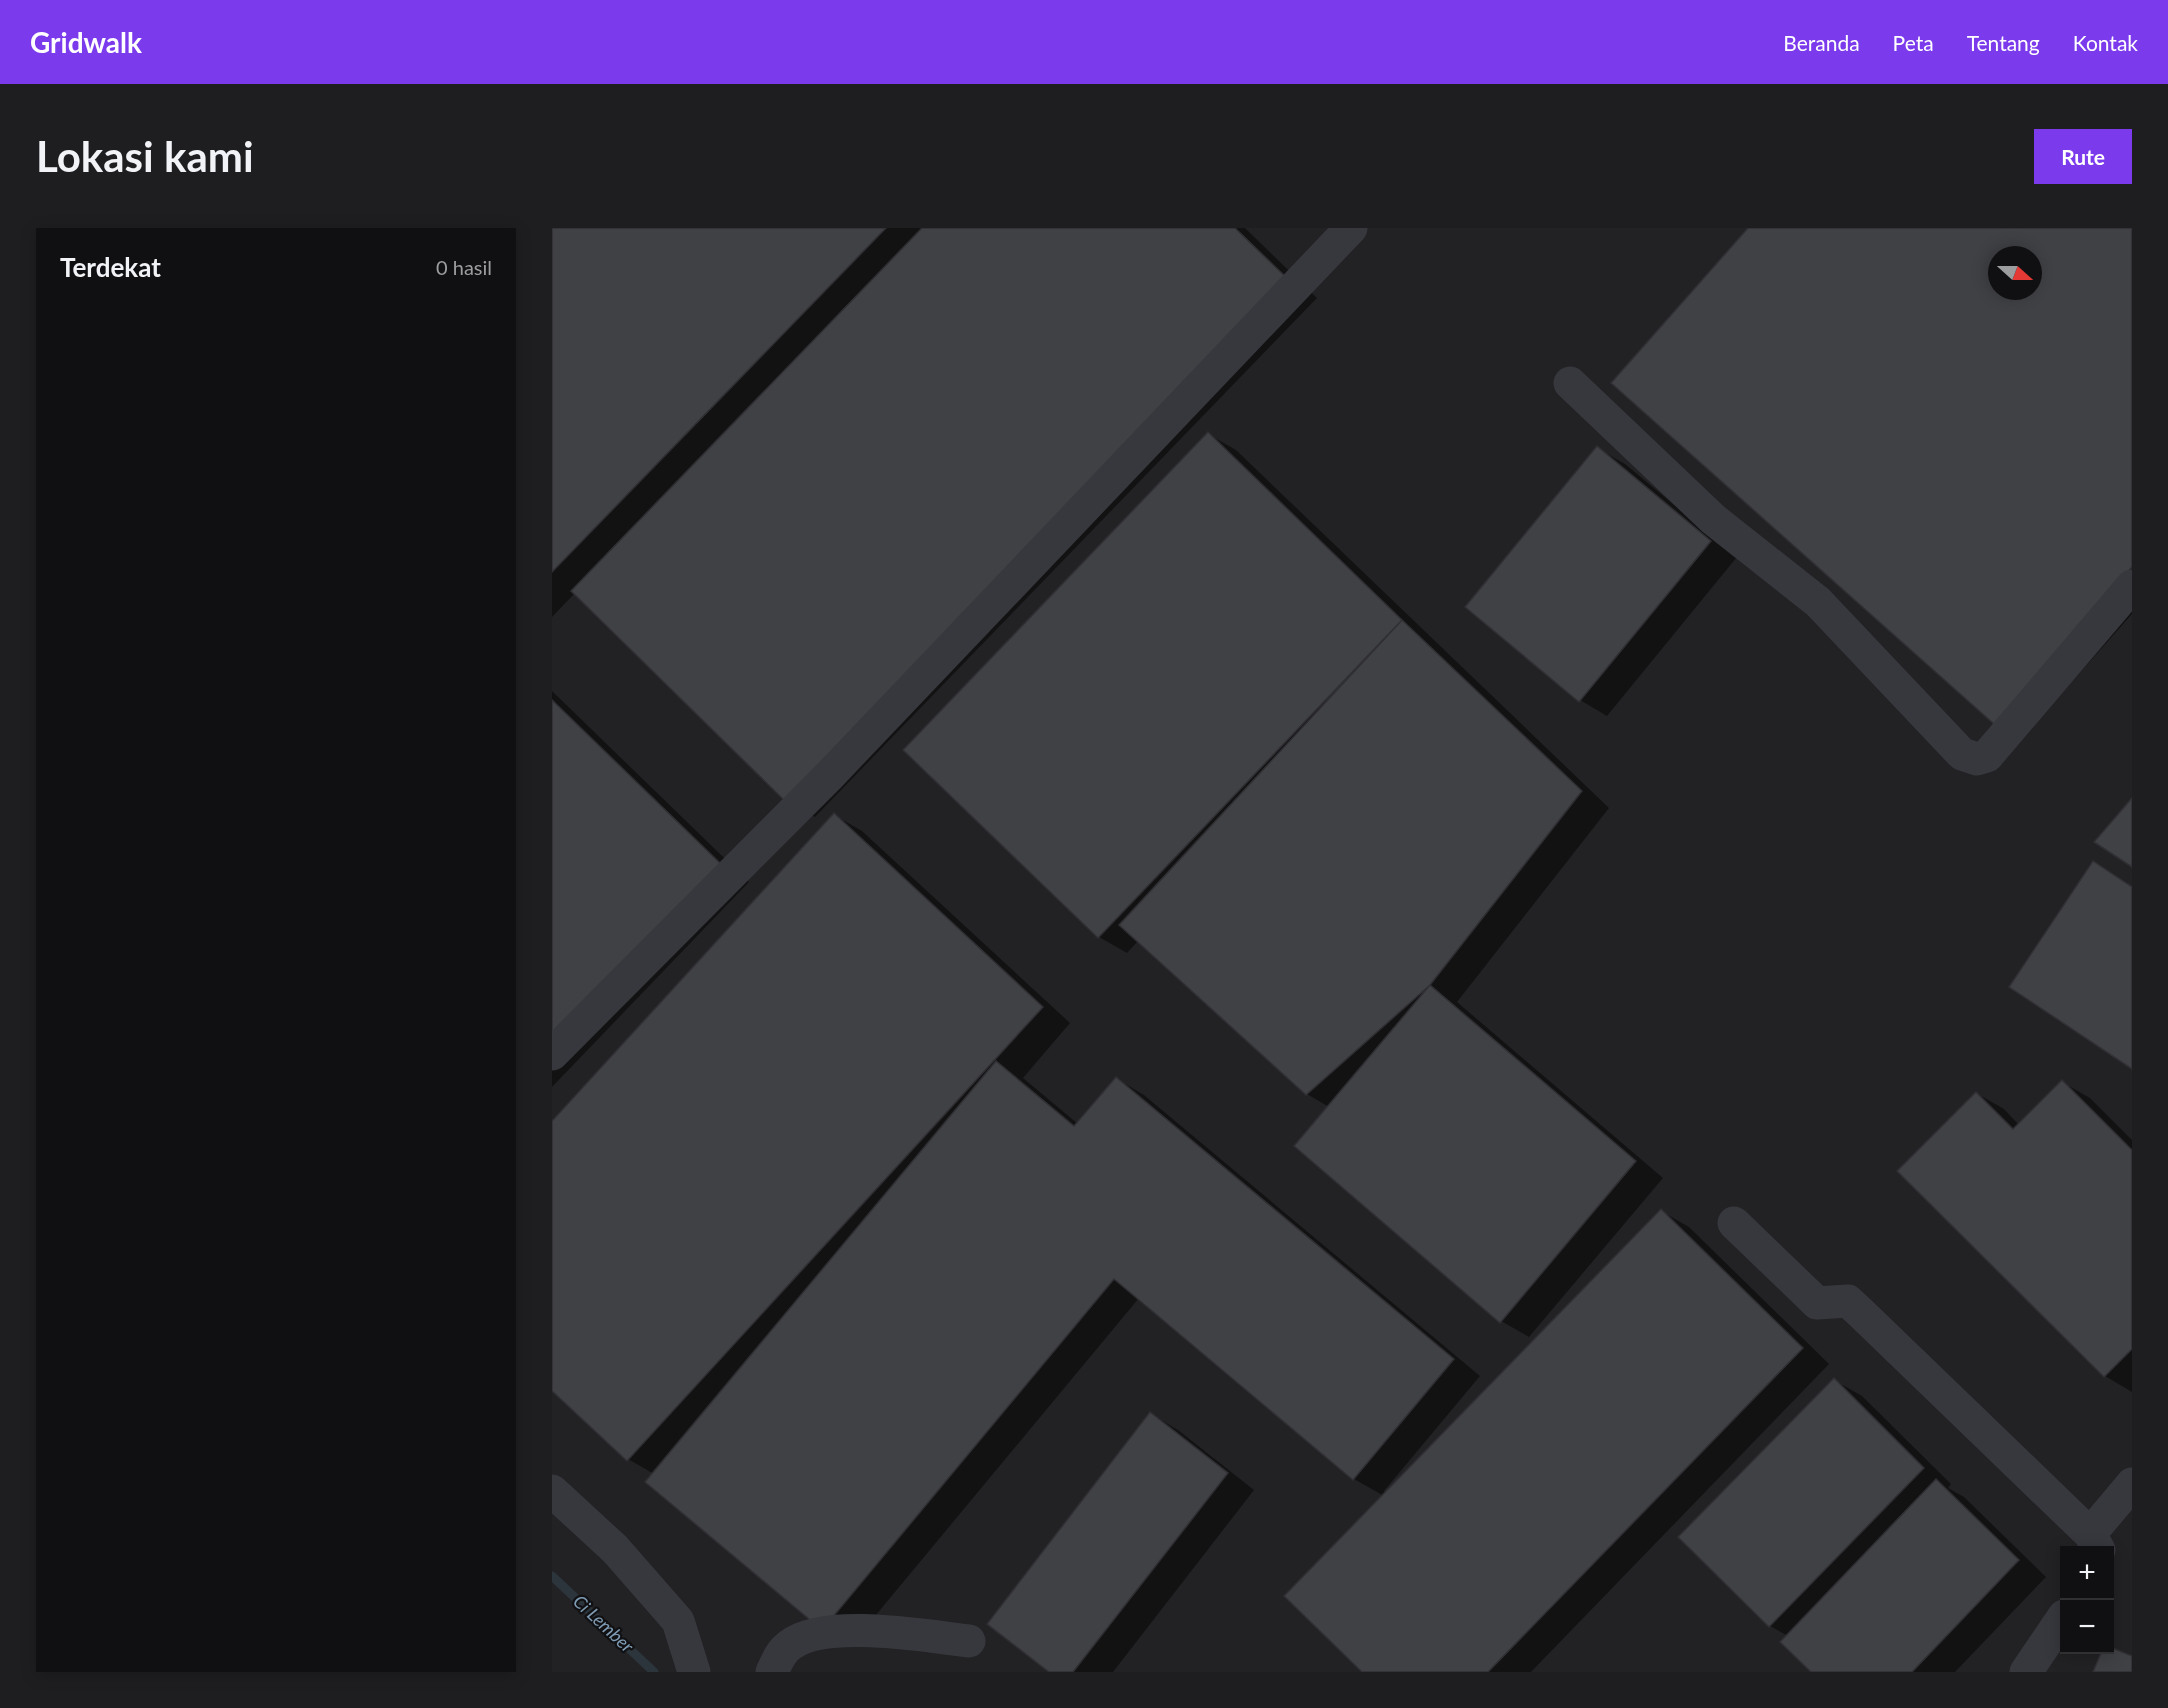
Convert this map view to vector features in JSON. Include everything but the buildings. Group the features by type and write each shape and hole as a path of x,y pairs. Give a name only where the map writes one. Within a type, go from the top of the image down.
{"lane":[{"path":"552,1054 830,775 1350,229"},
{"path":"1570,383 1713,519 1818,602 1962,754 1977,759 1987,756 2132,586"},
{"path":"1734,1223 1817,1303 1848,1301 2094,1542 2132,1484"},
{"path":"552,1491 615,1549 678,1621 694,1672"},
{"path":"2026,1672 2060,1622"},
{"path":"772,1672 781,1654 802,1638 857,1630 969,1641"}],"shaded area":[{"path":"552,228 2132,228 2132,1672 552,1672"}],"waterway":[{"name":"Ci Lember","path":"552,1576 654,1672"}]}
